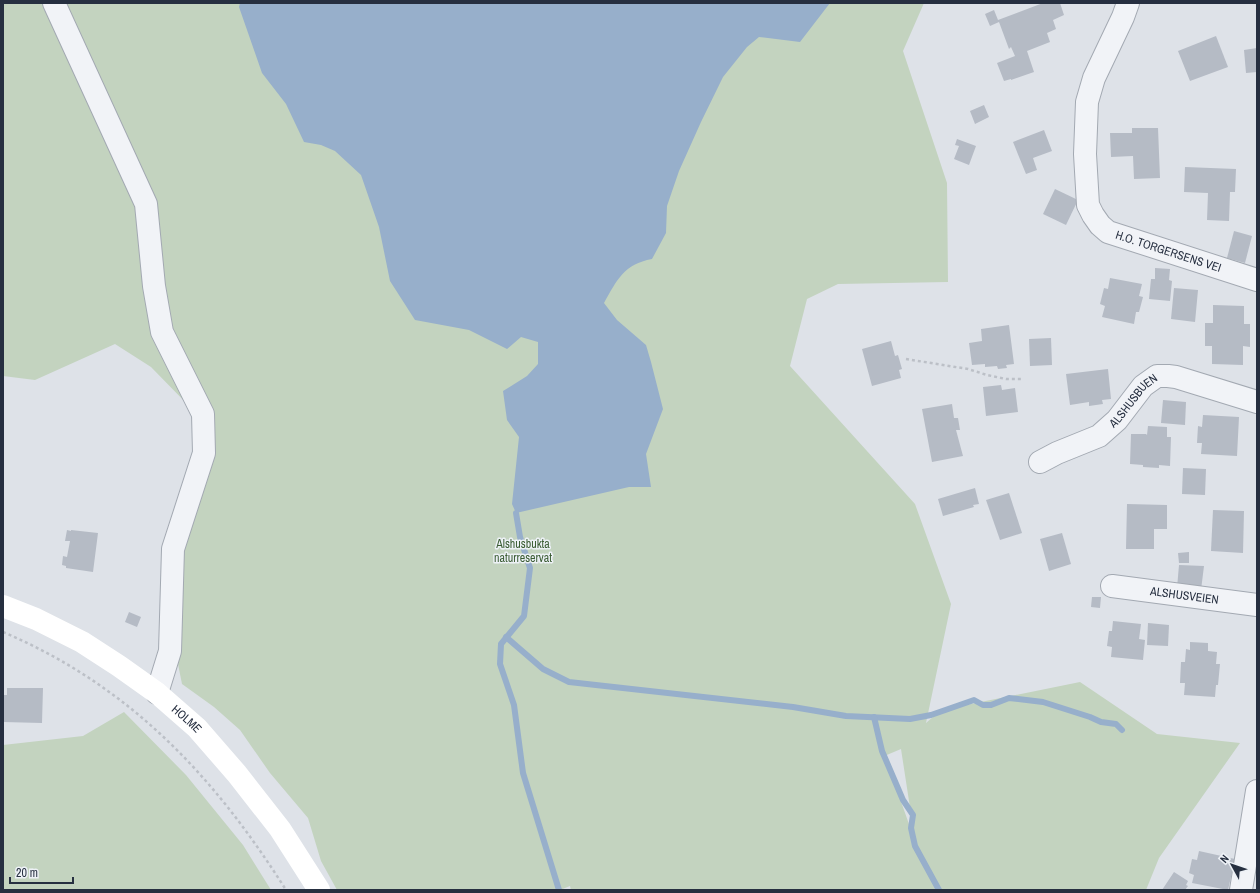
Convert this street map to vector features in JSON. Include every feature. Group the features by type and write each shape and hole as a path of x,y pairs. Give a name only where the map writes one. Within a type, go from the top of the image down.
{"main road":[{"name":"HOLME","path":"3,606 36,619 82,642 157,693 197,728 237,774 280,829 319,890"}],"street":[{"path":"54,3 146,204 154,286 162,332 203,414 204,453 173,549 170,651 157,693"},
{"name":"H.O. TORGERSENS VEI","path":"1128,3 1123,17 1094,78 1087,102 1085,154 1088,205 1100,225 1108,232 1257,280"},
{"name":"ALSHUSBUEN","path":"1040,462 1057,453 1099,436 1117,420 1143,386 1157,376 1176,377 1257,402"},
{"name":"ALSHUSVEIEN","path":"1112,586 1257,605"},
{"path":"1241,890 1257,791"}],"path":[{"path":"906,360 968,369 1006,379 1021,379"},
{"path":"3,632 51,654 100,685 128,706 171,743 199,772 248,833 286,890"}],"green space":[{"name":"Alshusbukta naturreservat","path":"3,3 924,3 903,51 947,183 948,282 838,284 807,299 790,366 915,504 951,604 926,723 941,710 1080,682 1157,734 1240,743 1159,858 1146,890 571,890 570,886 560,890 337,890 321,861 308,818 270,773 240,730 214,707 182,684 178,664 184,552 209,410 198,378 191,408 151,367 115,344 35,380 3,376","holes":["901,749 915,841 888,765 882,757"]},
{"path":"124,712 186,775 243,845 271,890 3,890 3,745 83,736"}],"water":[{"path":"240,3 830,3 800,42 759,37 747,47 723,77 679,171 667,206 666,233 652,259 642,261 622,274 604,303 617,320 646,345 651,362 663,409 646,454 651,487 629,487 516,513 512,504 519,437 507,420 503,391 527,376 538,364 538,342 521,337 507,349 469,330 415,320 390,281 379,227 361,175 335,151 321,145 304,142 286,104 262,73 239,7"}],"building":[{"path":"1043,3 1060,3 1064,15 1053,20 1056,29 1047,33 1050,42 1027,51 1034,72 1004,81 997,63 1015,56 1011,47 1009,49 999,22 990,26 985,14 994,10 998,20"},
{"path":"1216,36 1228,67 1190,81 1178,51"},
{"path":"1257,48 1257,72 1246,73 1244,50"},
{"path":"984,105 989,117 975,124 970,111"},
{"path":"1132,128 1158,128 1160,178 1134,179 1133,156 1111,157 1110,133 1132,133"},
{"path":"1044,130 1052,151 1033,158 1037,170 1026,174 1013,142"},
{"path":"957,139 976,146 969,165 954,159 959,146 955,145"},
{"path":"1185,167 1236,169 1235,192 1230,192 1229,221 1207,220 1208,193 1184,192"},
{"path":"1055,189 1078,200 1066,225 1043,214"},
{"path":"1234,231 1252,236 1245,263 1227,258"},
{"path":"1155,268 1170,269 1169,280 1172,281 1170,301 1149,299 1151,279 1155,279"},
{"path":"1110,278 1142,284 1139,296 1143,297 1139,312 1136,312 1134,324 1102,317 1105,306 1100,304 1104,288 1108,289"},
{"path":"1174,288 1198,290 1195,322 1171,319"},
{"path":"1213,305 1244,306 1244,324 1250,324 1250,347 1243,346 1243,365 1212,364 1212,346 1205,346 1205,323 1213,323"},
{"path":"1009,325 1014,364 1006,365 1007,368 998,369 997,366 985,367 985,364 972,365 969,343 982,341 981,329"},
{"path":"1051,338 1052,365 1030,366 1029,339"},
{"path":"891,341 895,356 898,355 902,369 899,370 901,378 872,386 862,349"},
{"path":"1108,369 1111,399 1102,400 1103,404 1089,406 1089,402 1070,405 1066,374"},
{"path":"1001,385 1002,390 1015,388 1018,412 986,416 983,387"},
{"path":"1163,400 1186,402 1185,425 1161,423"},
{"path":"952,404 954,418 958,418 960,430 956,430 963,456 932,462 922,409"},
{"path":"1203,415 1239,417 1237,456 1201,454 1202,443 1197,443 1198,426 1202,427"},
{"path":"1148,426 1167,427 1167,437 1171,437 1170,466 1159,465 1159,468 1130,464 1131,434 1147,435"},
{"path":"1183,468 1206,469 1205,495 1182,494"},
{"path":"975,488 979,504 973,505 974,507 943,516 938,499"},
{"path":"1009,493 1022,533 1000,540 986,500"},
{"path":"1127,504 1167,505 1167,529 1154,529 1154,549 1126,549"},
{"path":"1213,510 1244,511 1243,553 1211,551"},
{"path":"67,530 98,533 93,572 66,568 66,566 62,565 63,556 67,557 70,541 65,541"},
{"path":"1062,533 1071,564 1049,571 1040,539"},
{"path":"1189,552 1189,563 1179,563 1178,553"},
{"path":"1179,565 1204,566 1201,590 1177,588"},
{"path":"1092,597 1101,597 1100,608 1091,607"},
{"path":"129,612 141,617 137,627 125,622"},
{"path":"1113,621 1141,624 1139,639 1145,640 1143,660 1111,657 1112,647 1107,646 1109,631 1112,631"},
{"path":"1148,623 1169,625 1168,646 1147,645"},
{"path":"1190,642 1208,643 1208,651 1217,652 1216,664 1220,664 1215,697 1184,695 1185,683 1180,683 1181,662 1185,662 1186,649 1190,650"},
{"path":"7,688 43,688 42,723 3,722 3,695 7,695"},
{"path":"1199,851 1235,859 1228,890 1192,883 1194,875 1189,873 1192,859 1197,860"},
{"path":"1174,872 1188,881 1186,885 1188,886 1185,890 1162,890"}],"waterway":[{"path":"516,513 520,537 530,568 524,616 501,644 500,664 514,705 523,773 559,890"},
{"path":"506,637 543,669 569,682 793,707 846,716 910,719 931,715 974,700 983,705 991,705 1009,698 1043,702 1101,722 1116,724 1122,730"},
{"path":"874,717 882,751 903,800 913,815 911,828 915,846 939,890"}]}
